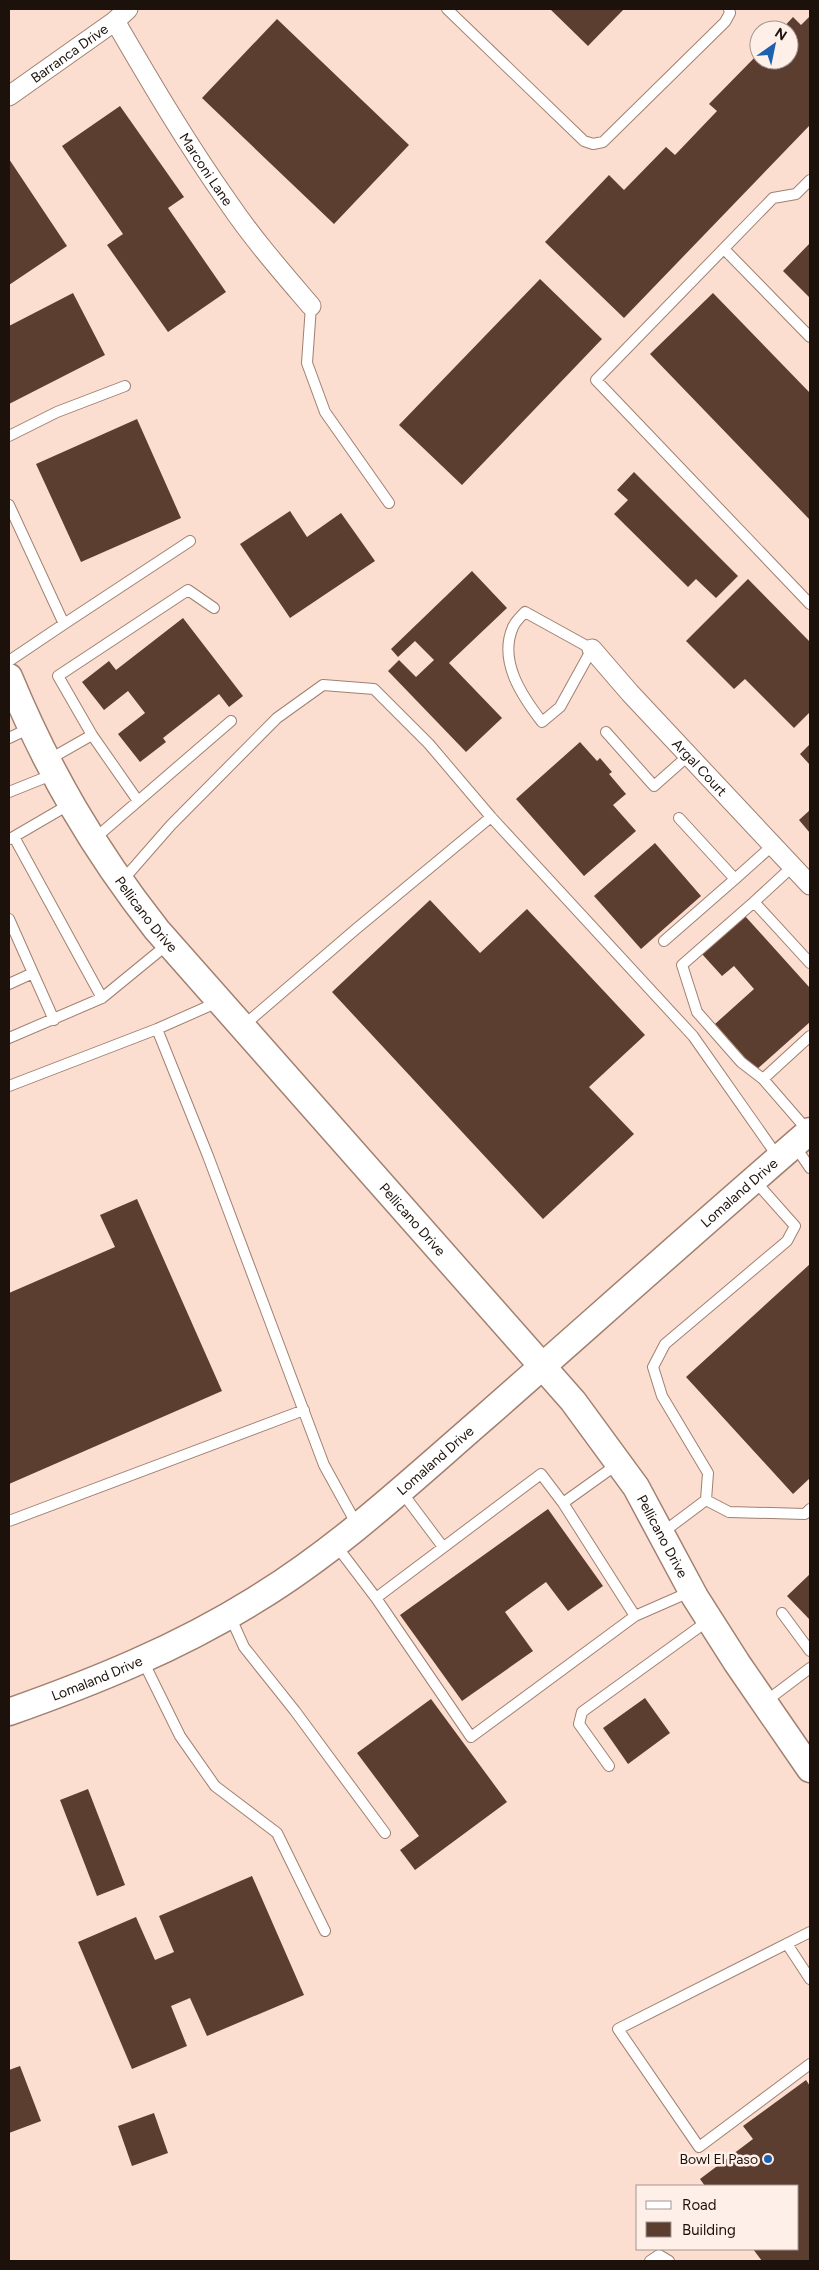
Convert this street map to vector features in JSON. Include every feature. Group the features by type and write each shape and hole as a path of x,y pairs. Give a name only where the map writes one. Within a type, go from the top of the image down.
{"street":[{"name":"Barranca Drive","path":"9,96 122,15"},
{"name":"Marconi Lane","path":"122,15 152,84 228,203 268,256 311,306"},
{"name":"Argal Court","path":"592,649 810,885"},
{"name":"Pellicano Drive","path":"9,677 20,733 50,767 92,841 120,883 168,944 573,1401 636,1487 692,1591 810,1769"},
{"name":"Lomaland Drive","path":"9,1712 142,1660 229,1615 294,1574 401,1490 798,1142"}],"lane":[{"path":"447,9 584,142 593,144 603,142 725,22 730,13 729,9"},
{"path":"810,180 796,194 773,198 596,380 810,604"},
{"path":"724,249 810,337"},
{"path":"311,306 307,363 325,412 389,503"},
{"path":"9,436 57,412 125,386"},
{"path":"9,505 64,624"},
{"path":"9,661 190,541"},
{"path":"138,801 92,735 58,676 188,590 214,608"},
{"path":"525,612 592,649 560,707 542,722 525,700 511,670 508,646 513,626 525,612"},
{"path":"120,883 171,825 277,718 323,685 374,689 429,744 491,817 693,1036 798,1142"},
{"path":"92,841 231,721"},
{"path":"606,732 654,786 689,755"},
{"path":"9,792 50,767 92,735"},
{"path":"70,804 12,838 102,998"},
{"path":"242,1027 491,817"},
{"path":"679,818 735,879"},
{"path":"664,941 773,845"},
{"path":"793,866 682,965 697,1012 741,1062 763,1079 798,1142 810,1168"},
{"path":"754,902 810,963"},
{"path":"9,919 54,1020"},
{"path":"9,1038 102,998 168,944"},
{"path":"9,984 33,974"},
{"path":"9,1086 157,1030 219,1002"},
{"path":"157,1030 208,1156 324,1465 356,1526"},
{"path":"763,1079 810,1036"},
{"path":"661,1533 706,1500 708,1473 662,1396 653,1367 665,1344 787,1242 794,1226 754,1180"},
{"path":"9,1521 304,1410"},
{"path":"563,1503 619,1463"},
{"path":"376,1598 541,1474 563,1503 635,1616"},
{"path":"401,1490 443,1547"},
{"path":"706,1500 729,1512 805,1514 810,1509"},
{"path":"334,1544 376,1598 471,1737 635,1616 692,1591"},
{"path":"782,1613 810,1651"},
{"path":"229,1615 244,1647 295,1711 385,1833"},
{"path":"609,1766 579,1724 582,1712 710,1620"},
{"path":"142,1660 180,1736 215,1786 277,1833 325,1931"},
{"path":"764,1702 810,1668"},
{"path":"810,1932 618,2029 699,2147 810,2064"},
{"path":"787,1944 810,1979"},
{"path":"650,2261 658,2256 670,2261"}],"building":[{"path":"550,9 624,9 588,46"},
{"path":"810,16 810,125 624,318 545,242 609,175 624,190 666,147 675,155 717,111 709,104 749,63 749,70 799,70 799,23 801,25"},
{"path":"277,19 409,145 334,224 202,98"},
{"path":"120,106 184,197 168,208 226,292 168,332 107,245 123,234 62,146"},
{"path":"9,159 67,246 9,285"},
{"path":"810,243 810,298 783,271"},
{"path":"540,279 602,339 462,485 399,425"},
{"path":"73,293 105,355 9,404 9,326"},
{"path":"713,293 810,393 810,520 650,354"},
{"path":"137,419 181,518 81,562 36,464"},
{"path":"634,472 738,576 716,598 696,579 688,587 614,514 628,500 617,490"},
{"path":"290,511 307,537 341,513 375,561 290,618 240,544"},
{"path":"472,571 507,608 449,663 502,718 466,752 388,671 399,660 416,677 434,660 415,641 398,657 391,649"},
{"path":"748,579 810,642 810,712 794,728 745,679 734,689 686,641"},
{"path":"183,618 243,696 229,707 219,694 163,738 166,742 140,762 118,734 145,713 128,691 104,710 82,682 109,661 116,670"},
{"path":"580,742 597,761 600,758 612,772 609,774 626,794 613,805 636,831 584,876 516,799"},
{"path":"810,744 810,765 800,754"},
{"path":"810,810 810,833 799,820"},
{"path":"655,843 701,896 641,949 594,896"},
{"path":"430,900 480,953 527,909 645,1035 589,1087 634,1134 543,1219 332,992"},
{"path":"745,916 810,988 810,1022 756,1070 715,1024 754,989 734,966 722,976 702,954"},
{"path":"137,1199 222,1391 9,1484 9,1293 115,1247 100,1215"},
{"path":"810,1264 810,1478 793,1494 686,1377"},
{"path":"548,1509 603,1586 568,1611 546,1582 505,1612 533,1651 462,1701 400,1615"},
{"path":"810,1574 810,1620 787,1596"},
{"path":"645,1698 670,1733 628,1764 603,1728"},
{"path":"431,1699 507,1802 415,1870 400,1850 419,1836 357,1753"},
{"path":"88,1789 125,1885 97,1896 60,1800"},
{"path":"252,1876 304,1995 207,2036 190,1998 171,2006 187,2046 132,2069 78,1942 136,1917 155,1960 174,1952 159,1916"},
{"path":"20,2066 41,2121 9,2133 9,2070"},
{"name":"Bowl El Paso","path":"806,2080 810,2086 810,2261 762,2261 754,2250 799,2250 799,2185 704,2185 700,2179 753,2139 743,2126"},
{"path":"154,2113 168,2153 132,2166 118,2126"}],"place":[{"name":"Bowl El Paso","path":"768,2159"}]}
